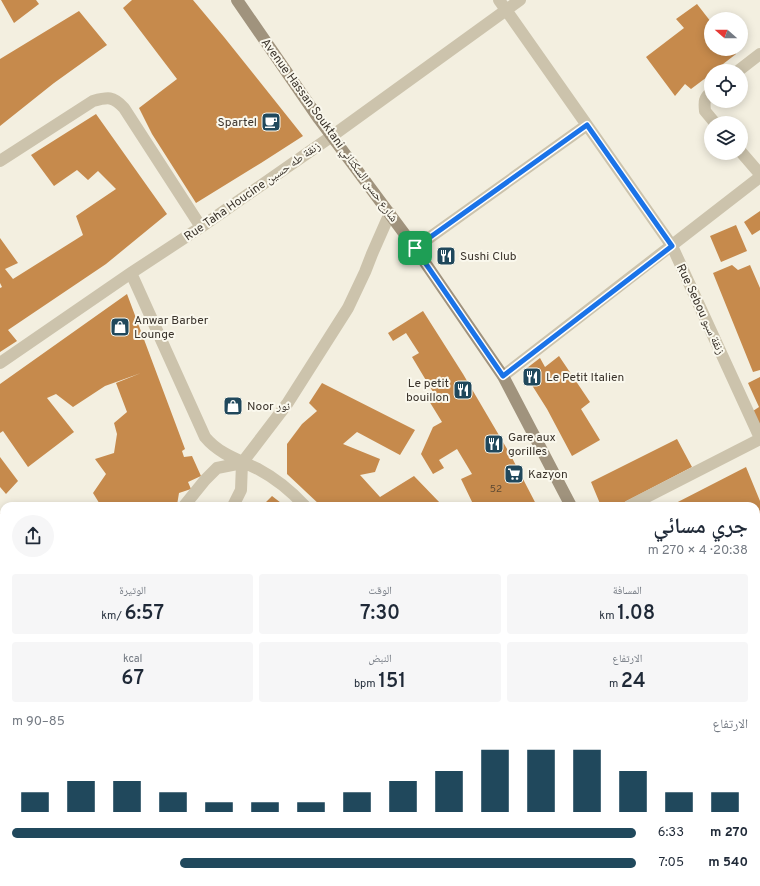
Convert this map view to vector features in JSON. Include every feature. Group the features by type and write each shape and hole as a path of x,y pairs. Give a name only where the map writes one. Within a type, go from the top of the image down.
{"street":[{"name":"Avenue Hassan Souktani شارع حسن السكتاني","path":"237,0 319,119 415,248 503,376 569,502"},
{"name":"Rue Sebou زنقة سبو","path":"499,0 672,246 760,438"},
{"name":"Rue Taha Houcine زنقة طه حسين","path":"0,363 332,136 520,0"},
{"path":"747,64 760,54"},
{"path":"0,162 93,100 105,97 110,98 118,101 124,108 201,227"},
{"path":"415,248 587,125"},
{"path":"748,160 760,174"},
{"path":"503,376 760,177"},
{"path":"234,502 242,490 242,463 287,404 348,308 390,213"},
{"path":"131,273 205,437 214,447 273,478 300,502"},
{"path":"637,502 760,438"},
{"path":"187,502 217,468 242,463"}],"building":[{"path":"1,0 36,0 39,4 14,23"},
{"path":"132,0 193,0 303,136 196,203 152,134 139,108 177,79 123,8"},
{"path":"697,4 704,13 704,56 733,56 723,64 704,64 704,79 691,89 685,84 675,96 646,57 684,28 676,19"},
{"path":"79,11 107,45 54,83 0,126 0,59"},
{"path":"96,114 167,214 106,264 8,330 17,341 0,352 0,288 2,287 0,283 0,238 18,263 5,269 13,279 83,235 76,216 116,189 98,171 88,180 77,170 54,186 31,155"},
{"path":"760,211 760,230 752,235 744,222"},
{"path":"736,225 747,251 721,262 710,236"},
{"path":"732,265 738,270 750,265 760,288 760,370 753,372 713,273"},
{"path":"127,294 185,449 182,451 184,457 192,456 201,476 188,482 191,489 179,493 178,502 99,502 93,493 106,474 95,459 114,453 117,434 114,423 127,412 116,383 141,373 105,386 73,407 56,394 47,398 74,432 28,467 3,431 0,433 0,384"},
{"path":"423,311 463,374 510,454 535,502 472,502 461,479 472,474 457,449 439,460 444,468 433,474 421,454 433,427 442,422 426,396 433,392 412,357 419,353 406,333 393,341 388,333"},
{"path":"559,356 590,402 581,409 600,440 572,456 547,409 523,371 540,358 545,367"},
{"path":"760,377 760,426 753,411 759,407 748,383"},
{"path":"322,383 415,430 400,455 357,432 343,444 380,459 375,472 360,475 380,497 414,476 439,502 317,502 287,474 287,444 302,424 317,411 309,403"},
{"path":"677,439 692,467 625,502 599,502 591,482"},
{"path":"0,457 18,481 6,494 0,487"},
{"path":"746,467 760,501 760,502 678,502"},
{"path":"272,496 280,502 266,502"}],"place":[{"name":"Spartel","path":"271,122"},
{"name":"Sushi Club","path":"446,256"},
{"name":"Anwar Barber Lounge","path":"120,327"},
{"name":"Le Petit Italien","path":"532,377"},
{"name":"Le petit bouillon","path":"463,390"},
{"name":"Noor نور","path":"233,406"},
{"name":"Gare aux gorilles","path":"494,444"},
{"name":"Kazyon","path":"514,474"}],"route":[{"path":"587,125 672,246 503,376 415,248 587,125"}]}
